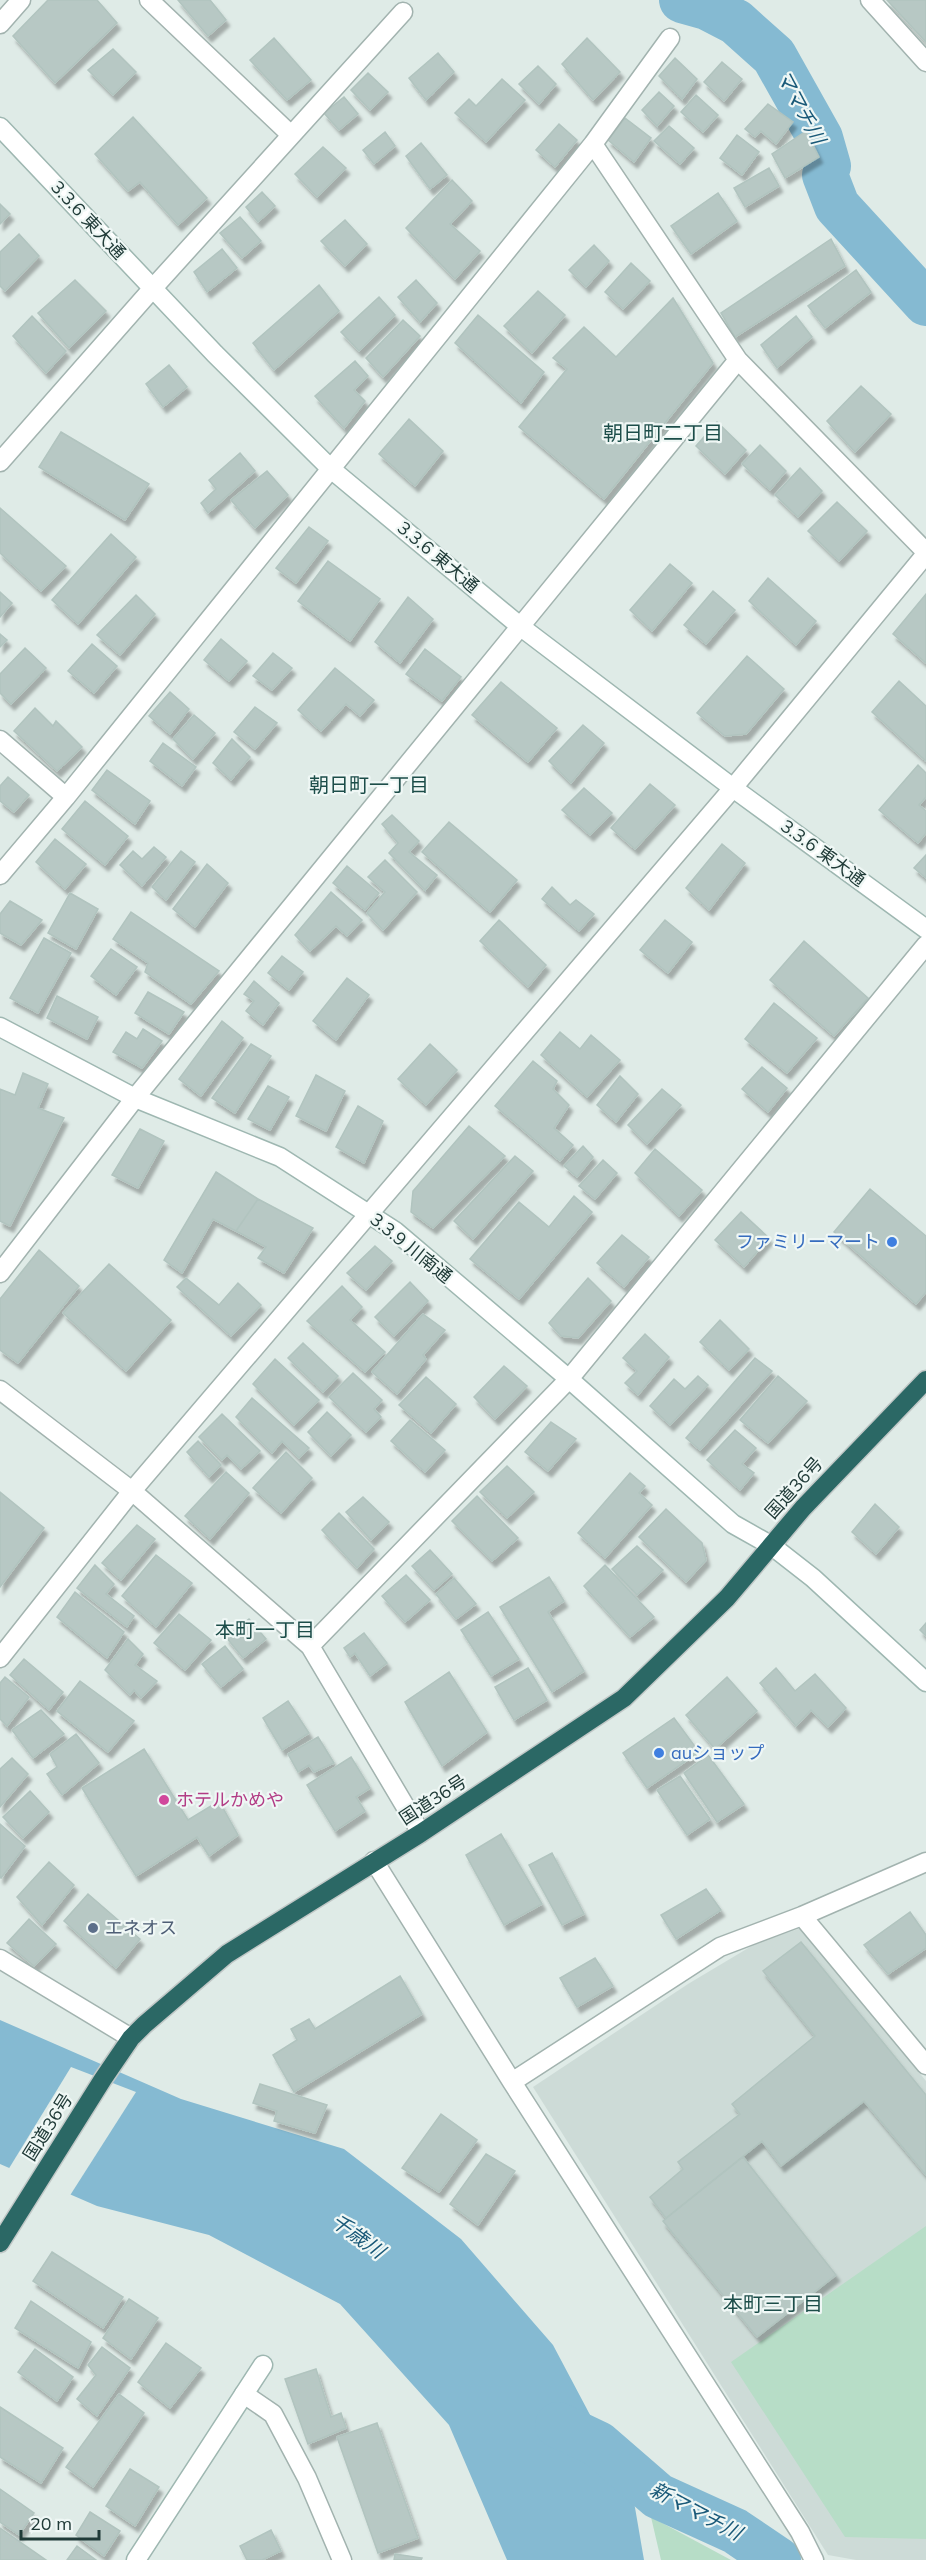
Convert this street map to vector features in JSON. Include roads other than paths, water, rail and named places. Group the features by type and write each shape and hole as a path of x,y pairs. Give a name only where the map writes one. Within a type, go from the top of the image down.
{"highway":[{"name":"国道36号","path":"906,1399 926,1374"},
{"name":"国道36号","path":"0,2241 131,2038 227,1954 421,1833 624,1698 727,1598 803,1508 926,1380"}],"street":[{"path":"0,24 21,0"},
{"path":"149,0 291,135"},
{"path":"870,0 926,62"},
{"path":"0,462 153,288 403,12"},
{"path":"0,875 66,798 593,144 670,38"},
{"name":"3.3.6 東大通","path":"0,127 153,288 332,469 521,627 733,788 926,929"},
{"path":"0,1658 132,1491 733,788 926,553 738,360 593,144"},
{"path":"0,1273 135,1098 738,360"},
{"path":"0,740 66,798"},
{"path":"310,1646 569,1378 926,945"},
{"name":"3.3.9 川南通","path":"0,1027 135,1098 280,1157 395,1231 569,1378 733,1524 772,1546 813,1578 926,1682"},
{"path":"0,1390 132,1491 310,1646 421,1833"},
{"path":"374,1861 512,2082 800,2532 814,2560"},
{"path":"512,2082 720,1947 802,1916 926,1862"},
{"path":"802,1916 926,2065"},
{"path":"0,1959 131,2038"},
{"path":"136,2560 263,2365"},
{"path":"244,2394 273,2414 307,2478 342,2560"}],"water":[{"name":"千歳川","path":"0,2020 181,2099 344,2149 461,2239 553,2345 633,2496 644,2560 507,2560 449,2425 340,2304 209,2235 97,2206 0,2164"}],"waterway":[{"name":"ママチ川","path":"682,0 707,7 736,22 774,56 820,138 828,166 825,175 837,206 926,303"},
{"name":"新ママチ川","path":"558,2425 598,2444 658,2496 735,2531 778,2560"}],"place":[{"name":"ファミリーマート","path":"892,1242"},
{"name":"auショップ","path":"659,1753"},
{"name":"ホテルかめや","path":"164,1800"},
{"name":"エネオス","path":"93,1928"}],"district":[{"name":"朝日町二丁目","path":"663,433"},
{"name":"朝日町一丁目","path":"369,785"},
{"name":"本町一丁目","path":"265,1630"},
{"name":"本町三丁目","path":"773,2304"}]}
